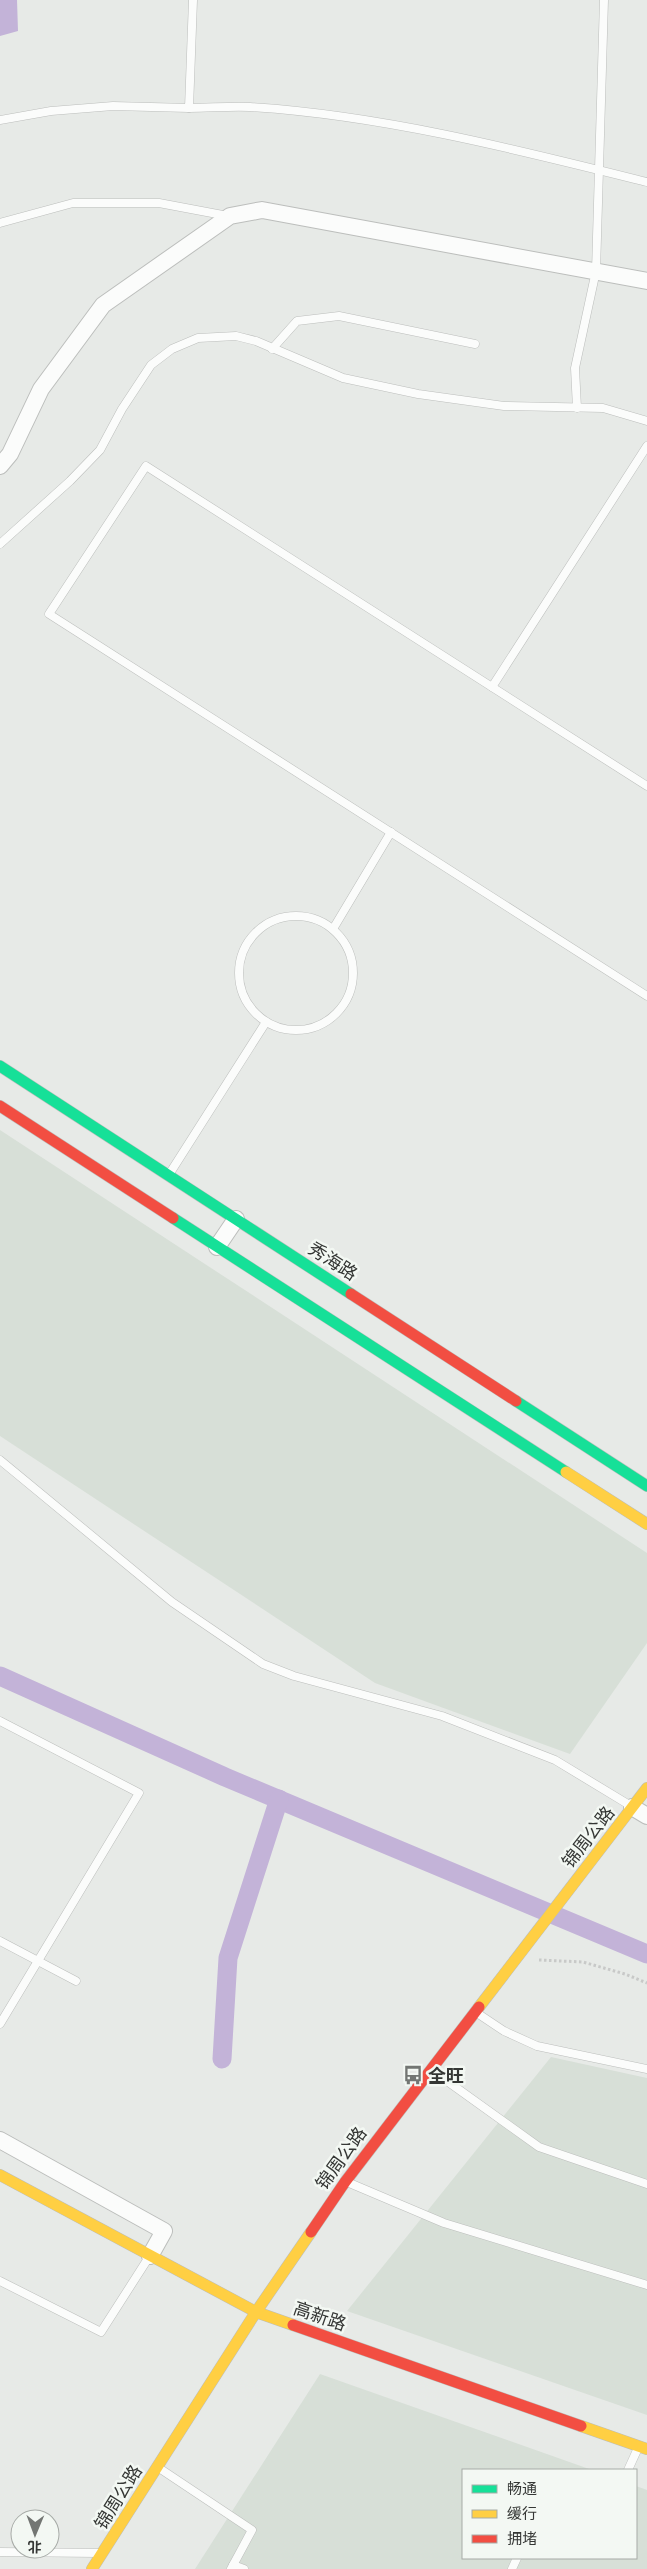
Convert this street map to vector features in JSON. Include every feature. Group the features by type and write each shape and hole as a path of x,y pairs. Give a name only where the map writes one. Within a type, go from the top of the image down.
{"main road":[{"name":"秀海路","path":"0,1066 647,1486"},
{"path":"0,1106 647,1524"},
{"name":"锦周公路","path":"92,2569 256,2312 345,2182 647,1788"},
{"name":"高新路","path":"0,2175 256,2312 643,2448"}],"street":[{"path":"0,466 10,454 41,389 103,305 230,216 262,210 647,281"},
{"path":"217,1247 236,1219"},
{"path":"632,1807 647,1816"},
{"path":"0,2140 164,2232 150,2256"}],"lane":[{"path":"189,108 193,0"},
{"path":"577,408 575,368 596,271 604,0"},
{"path":"0,120 51,111 113,106 250,107 358,119 599,170 647,182"},
{"path":"0,223 73,204 159,203 230,216"},
{"path":"272,349 297,321 339,316 475,344"},
{"path":"0,544 70,481 100,450 122,409 151,366 172,349 198,338 236,336 256,341 343,378 418,394 504,406 604,408 647,421"},
{"path":"492,687 647,446"},
{"path":"647,786 146,466 49,614 647,996"},
{"path":"333,929 391,832"},
{"path":"298,916 316,919 333,929 346,944 352,962 353,981 348,999 336,1014 320,1026 302,1031 283,1029 266,1022 252,1010 242,994 238,976 240,957 249,940 262,927 279,918 298,916"},
{"path":"169,1175 266,1022"},
{"path":"0,1460 172,1602 263,1664 294,1676 442,1716 555,1760 632,1807"},
{"path":"0,1721 139,1793 0,2024"},
{"path":"0,1941 76,1981"},
{"path":"475,2012 504,2030 537,2046 647,2069"},
{"path":"431,2069 539,2148 647,2184"},
{"path":"345,2182 444,2223 647,2285"},
{"path":"0,2281 101,2332 150,2256"},
{"path":"629,2469 643,2448"},
{"path":"158,2467 252,2530 232,2567 244,2569"},
{"path":"0,2552 103,2553"}],"path":[{"path":"516,1958 583,1962 647,1982"}],"shaded area":[{"path":"0,0 17,0 18,31 0,36"},
{"path":"0,1130 647,1553 647,1643 570,1754 375,1683 0,1436"},
{"path":"551,2057 647,2078 647,2415 347,2311"},
{"path":"320,2374 589,2469 462,2469 462,2559 637,2559 637,2486 647,2490 647,2569 195,2569"}],"waterway":[{"path":"0,1676 225,1777 647,1954"},
{"path":"222,2059 228,1958 279,1799"}],"traffic: fast":[{"path":"0,1066 351,1294"},
{"path":"173,1218 566,1472"},
{"path":"516,1401 647,1486"}],"traffic: slow":[{"path":"566,1472 647,1524"},
{"path":"479,2007 647,1788"},
{"path":"0,2175 256,2312 293,2325"},
{"path":"92,2569 256,2312 311,2232"},
{"path":"581,2426 647,2449"}],"traffic: jam":[{"path":"0,1106 173,1218"},
{"path":"351,1294 516,1401"},
{"path":"311,2232 345,2182 479,2007"},
{"path":"293,2325 581,2426"}],"place":[{"name":"全旺","path":"413,2075"}]}
